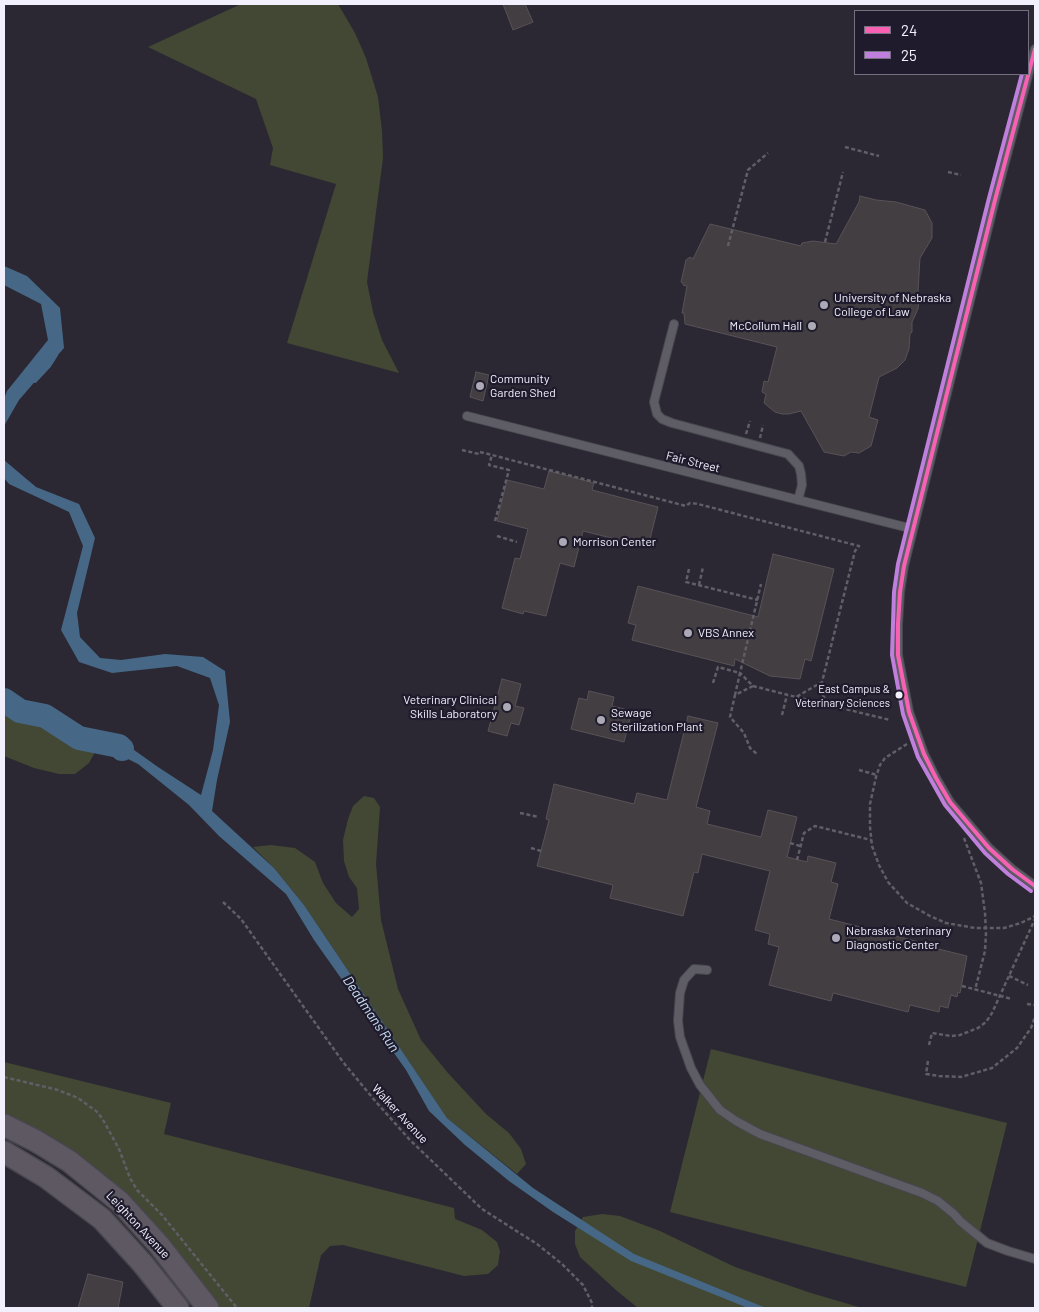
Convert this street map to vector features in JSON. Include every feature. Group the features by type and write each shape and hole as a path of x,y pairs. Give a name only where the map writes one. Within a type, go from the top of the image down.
{"main road":[{"name":"Leighton Avenue","path":"4,1125 36,1141 69,1161 120,1202 159,1245 208,1308"},
{"name":"Leighton Avenue","path":"4,1152 46,1177 102,1219 178,1308"}],"lane":[{"path":"1029,72 1035,49"},
{"path":"1028,75 995,200 902,575 898,624 898,655 900,674 912,724 924,754 950,802 989,848 1012,869 1035,886"},
{"path":"674,324 654,402 657,414 662,419 672,423 788,454 799,466 802,485 798,500"},
{"name":"Fair Street","path":"467,416 913,530"},
{"path":"707,970 694,969 684,980 680,993 678,1020 680,1037 691,1068 700,1085 720,1110 760,1134 922,1193 954,1214 987,1243 1035,1259"}],"path":[{"path":"845,147 879,156"},
{"path":"728,246 748,170 768,153"},
{"path":"825,242 843,172"},
{"path":"948,172 961,175"},
{"path":"462,450 492,455 686,506 690,503 698,504 859,546 855,551 822,682 822,694 829,705"},
{"path":"492,455 490,465 508,470 495,521"},
{"path":"497,536 517,542"},
{"path":"699,585 703,567"},
{"path":"689,569 686,582 758,600"},
{"path":"757,754 750,748 744,733 730,717 761,584"},
{"path":"714,683 718,667 740,673 753,686 890,720"},
{"path":"796,697 822,682"},
{"path":"735,695 753,686"},
{"path":"782,715 788,695"},
{"path":"907,744 885,758 876,775 870,804 871,840 875,855 883,874 894,890 907,903 946,923 986,928 1012,926 1035,918"},
{"path":"859,770 876,775"},
{"path":"520,813 539,817"},
{"path":"797,860 804,832 816,826 871,840"},
{"path":"964,838 984,899 985,950 975,990"},
{"path":"790,843 800,846"},
{"path":"531,848 541,851"},
{"name":"Walker Avenue","path":"223,902 242,919 343,1062 410,1140 482,1209 537,1244 562,1264 583,1285 592,1303 592,1308"},
{"path":"929,1045 932,1033 951,1036 968,1033 978,1028 992,1013 1035,918"},
{"path":"1009,976 1028,985"},
{"path":"962,986 1012,999"},
{"path":"1027,1004 1035,1005"},
{"path":"928,1062 926,1074 951,1077 971,1075 992,1068 1017,1048 1031,1028 1035,1018"},
{"path":"4,1076 58,1090 78,1098 96,1111 102,1118 119,1149 130,1178 137,1190 162,1215 237,1308"}],"green space":[{"path":"241,4 338,4 355,33 366,58 378,97 383,158 367,282 373,312 382,340 399,373 287,343 336,184 270,165 273,148 256,99 148,47"},
{"path":"4,709 11,715 94,741 94,754 89,763 75,774 59,774 34,768 4,756"},
{"path":"364,796 374,798 380,807 376,864 381,920 398,989 421,1040 448,1073 486,1114 509,1133 521,1149 526,1164 517,1174 447,1118 304,905 274,868 253,847 271,845 295,848 315,862 323,883 336,903 352,917 359,909 357,888 349,877 344,861 343,840 353,806"},
{"path":"711,1049 1007,1123 966,1287 670,1212"},
{"path":"4,1062 171,1103 164,1134 454,1208 455,1219 482,1230 497,1242 500,1251 498,1265 488,1274 464,1276 343,1245 330,1246 321,1255 309,1308 218,1308 153,1227 4,1119"},
{"path":"602,1214 620,1216 660,1231 735,1267 862,1308 638,1308 580,1257 575,1244 575,1231 583,1217"}],"water":[{"path":"4,266 27,276 60,308 64,348 19,400 4,426 4,399 7,391 48,340 41,304 4,285"},
{"path":"4,460 36,487 79,504 95,538 77,613 80,637 100,658 121,660 165,654 203,657 225,671 230,722 212,811 274,868 304,905 447,1118 533,1188 634,1254 766,1308 748,1308 631,1261 553,1212 509,1181 465,1145 429,1111 406,1070 314,940 286,894 219,836 189,805 138,764 92,741 11,715 4,709 4,696 15,705 86,733 127,745 201,795 213,750 219,705 210,678 177,666 112,673 79,662 61,630 83,546 69,512 9,484 4,478"}],"building":[{"path":"503,4 525,4 533,22 513,30"},
{"name":"McCollum Hall","path":"860,196 896,202 925,210 932,223 932,238 920,258 918,309 912,322 909,349 905,360 897,368 879,377 869,417 878,420 871,446 859,453 851,452 844,456 824,452 801,411 782,414 775,412 764,403 766,394 762,392 764,381 768,382 777,347 685,324 684,313 682,313 687,286 681,282 686,260 690,257 693,259 710,224 801,246 802,243 813,241 836,244 859,202"},
{"name":"Community Garden Shed","path":"476,372 489,375 483,401 470,397"},
{"name":"Morrison Center","path":"549,471 594,483 592,490 658,507 648,547 583,531 574,567 560,563 546,616 524,611 523,614 502,608 515,558 520,559 528,529 497,521 507,480 544,489"},
{"path":"773,554 834,569 811,661 805,659 800,679 770,676 735,659 734,666 632,640 636,625 628,623 638,586 758,617"},
{"name":"Veterinary Clinical Skills Laboratory","path":"502,679 521,684 515,706 524,708 519,725 511,723 507,736 488,731"},
{"name":"Sewage Sterilization Plant","path":"589,691 614,697 612,706 632,711 624,742 571,729 579,698 587,700"},
{"path":"688,716 718,723 696,807 710,811 707,824 761,837 768,810 797,817 787,857 807,862 808,856 836,863 831,882 838,884 829,919 967,956 960,993 958,992 957,997 951,995 948,1008 940,1006 939,1012 910,1005 908,1012 833,993 831,1001 769,985 779,947 768,944 770,934 755,930 770,871 702,854 698,873 694,872 683,916 610,898 613,885 537,866 549,820 546,819 554,784 634,804 637,793 667,800"},
{"path":"88,1274 123,1282 118,1308 78,1308"}],"waterway":[{"path":"35,381 56,355"},
{"name":"Deadmans Run","path":"4,700 20,711 45,716 79,738 119,746 122,749"}],"transit line":[{"name":"24","path":"1029,72 1035,49"},
{"name":"25","path":"1022,75 989,198 898,564 894,592 892,655 903,714 918,757 945,805 985,853 1008,874 1031,891"},
{"name":"24","path":"1028,75 904,566 900,592 898,655 909,712 924,754 950,802 989,848 1012,869 1035,886"}],"place":[{"name":"University of Nebraska College of Law","path":"824,305"},
{"name":"McCollum Hall","path":"812,326"},
{"name":"Community Garden Shed","path":"480,386"},
{"name":"Morrison Center","path":"563,542"},
{"name":"VBS Annex","path":"688,633"},
{"name":"East Campus & Veterinary Sciences","path":"899,695"},
{"name":"Veterinary Clinical Skills Laboratory","path":"507,707"},
{"name":"Sewage Sterilization Plant","path":"601,720"},
{"name":"Nebraska Veterinary Diagnostic Center","path":"836,938"}]}
